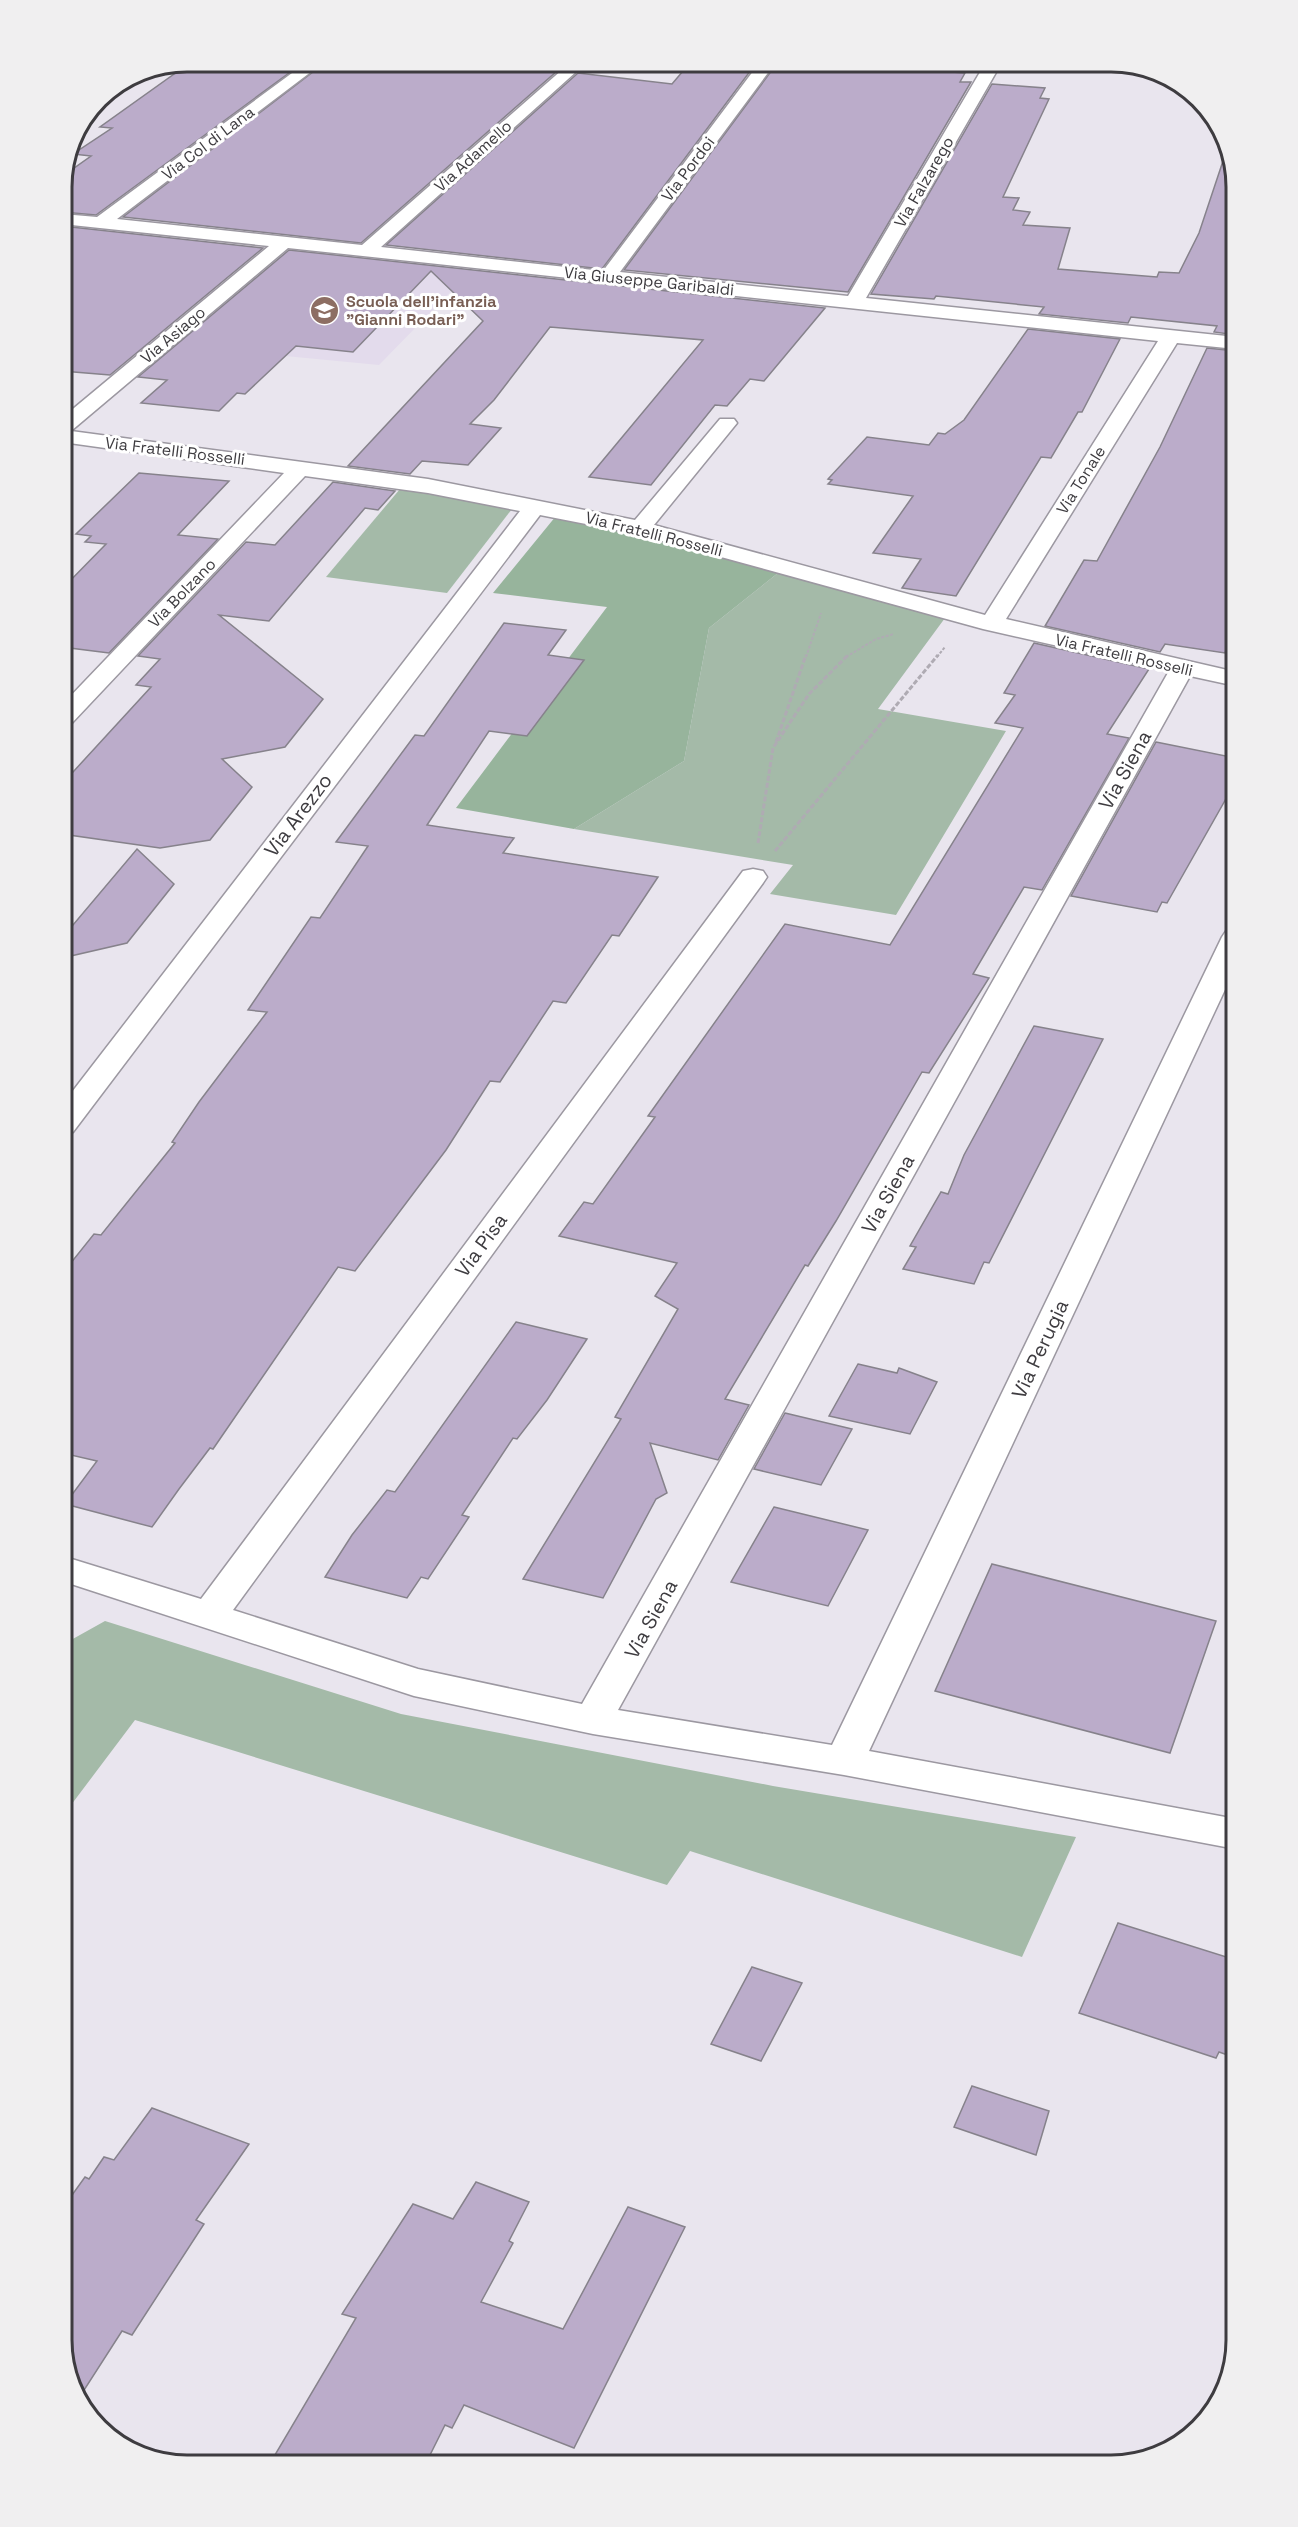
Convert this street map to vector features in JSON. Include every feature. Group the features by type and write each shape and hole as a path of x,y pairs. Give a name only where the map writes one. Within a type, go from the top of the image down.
{"street":[{"name":"Via Col di Lana","path":"100,224 302,72"},
{"name":"Via Adamello","path":"367,250 568,72"},
{"name":"Via Pordoi","path":"608,276 761,72"},
{"name":"Via Falzarego","path":"854,302 988,72"},
{"name":"Via Giuseppe Garibaldi","path":"72,220 1226,342"},
{"name":"Via Asiago","path":"72,420 285,242"},
{"name":"Via Tonale","path":"991,624 1171,336"},
{"path":"640,528 727,423"},
{"name":"Via Fratelli Rosselli","path":"72,437 302,467 428,486 536,506 640,528 991,624 1226,677"},
{"name":"Via Bolzano","path":"72,708 302,467"},
{"name":"Via Arezzo","path":"72,1112 536,506"},
{"name":"Via Siena","path":"593,1720 1182,669"},
{"name":"Via Pisa","path":"210,1614 753,877"},
{"name":"Via Perugia","path":"844,1761 1226,958"},
{"path":"72,1574 210,1614 414,1682 593,1720 844,1761 1226,1832"}],"path":[{"path":"753,877 772,751 832,582"},
{"path":"753,877 969,618"},
{"path":"772,751 807,695 831,667 876,638 899,633"}],"shaded area":[{"name":"Scuola dell'infanzia \"Gianni Rodari\"","path":"290,253 467,275 379,365 172,345"}],"green space":[{"path":"400,489 512,509 447,593 326,577"},
{"path":"556,516 639,534 778,573 709,628 684,761 574,829 456,808 607,607 493,593"},
{"path":"778,573 945,618 878,709 1006,731 896,915 770,894 793,865 574,829 684,761 709,628"},
{"path":"105,1621 401,1714 773,1786 1076,1837 1022,1957 690,1851 667,1885 135,1720 72,1804 72,1639"}],"building":[{"path":"290,72 96,215 72,213 74,168 91,156 77,154 78,151 112,128 100,127 176,73"},
{"path":"313,72 556,72 361,243 123,217"},
{"path":"682,72 750,72 602,269 386,245 578,73 672,84"},
{"path":"771,72 952,72 965,73 960,82 971,82 848,292 624,270"},
{"path":"992,84 1045,88 1040,98 1049,99 1003,197 1019,198 1013,210 1030,212 1023,225 1070,228 1058,269 1157,277 1159,272 1179,273 1199,233 1223,161 1226,187 1226,334 1214,332 1217,326 1131,317 1128,323 1039,314 1044,307 936,296 934,299 871,294"},
{"path":"72,227 263,248 110,375 72,372"},
{"path":"289,250 825,308 764,381 750,379 727,406 715,405 651,485 589,477 703,340 550,327 494,400 470,424 501,428 468,465 422,461 410,474 348,466 483,321 431,271 353,352 296,346 245,394 237,393 219,411 141,403 167,380 138,377"},
{"path":"1028,329 1120,339 1082,412 1078,412 1051,458 1041,457 956,596 902,588 921,559 873,553 913,496 828,484 832,480 828,479 867,437 929,445 938,433 945,434 964,420"},
{"path":"1207,348 1226,350 1225,653 1165,644 1160,652 1045,626 1084,560 1097,561 1160,447"},
{"path":"139,473 229,481 178,535 218,539 109,653 72,648 72,579 106,544 85,542 91,536 76,534"},
{"path":"333,482 395,491 378,510 365,508 269,621 219,615 323,699 285,747 222,759 252,787 210,840 160,848 72,835 72,773 151,687 136,685 160,659 138,656 246,542 275,545"},
{"path":"504,623 566,630 548,655 584,660 527,736 489,731 427,825 514,838 503,853 658,877 619,936 612,935 566,1003 553,1001 500,1082 490,1081 446,1150 355,1271 338,1267 213,1449 210,1448 152,1527 72,1506 72,1495 97,1461 72,1455 72,1262 94,1234 101,1235 175,1143 172,1142 199,1102 267,1012 248,1010 311,917 320,918 368,846 336,842 415,735 424,736"},
{"path":"1034,643 1149,669 1107,734 1129,738 1042,890 1024,887 973,974 989,978 929,1073 922,1072 836,1221 808,1266 805,1265 725,1399 749,1405 718,1460 650,1443 667,1493 656,1499 603,1598 523,1579 621,1419 615,1417 678,1309 655,1296 677,1263 559,1236 584,1202 593,1204 655,1117 648,1116 785,924 890,945 1023,728 995,723 1015,695 1004,693"},
{"path":"1156,742 1226,756 1226,799 1167,903 1162,902 1157,912 1071,896"},
{"path":"137,849 174,884 127,943 72,956 72,926"},
{"path":"1034,1026 1103,1039 989,1263 984,1262 974,1284 903,1269 916,1247 910,1246 941,1192 948,1194 964,1155"},
{"path":"516,1322 587,1339 547,1400 517,1439 513,1438 462,1515 469,1517 428,1579 421,1577 407,1598 325,1577 352,1535 387,1490 395,1492"},
{"path":"858,1364 897,1373 899,1368 937,1382 910,1434 829,1416"},
{"path":"785,1413 852,1429 821,1485 754,1469"},
{"path":"774,1507 868,1530 828,1606 731,1582"},
{"path":"992,1564 1216,1621 1170,1753 935,1691"},
{"path":"1118,1923 1226,1957 1226,2054 1219,2052 1216,2058 1079,2013"},
{"path":"752,1967 802,1983 761,2061 711,2044"},
{"path":"972,2086 1049,2111 1036,2155 954,2127"},
{"path":"152,2108 249,2144 196,2220 204,2224 132,2335 122,2331 84,2390 74,2362 72,2340 72,2195 85,2177 89,2179 104,2157 114,2160"},
{"path":"476,2182 529,2202 509,2241 513,2243 481,2302 563,2329 628,2207 685,2227 574,2448 464,2405 452,2428 445,2425 430,2455 275,2455 356,2318 342,2314 413,2204 453,2219"}],"place":[{"name":"Scuola dell'infanzia \"Gianni Rodari\"","path":"325,310"}]}
